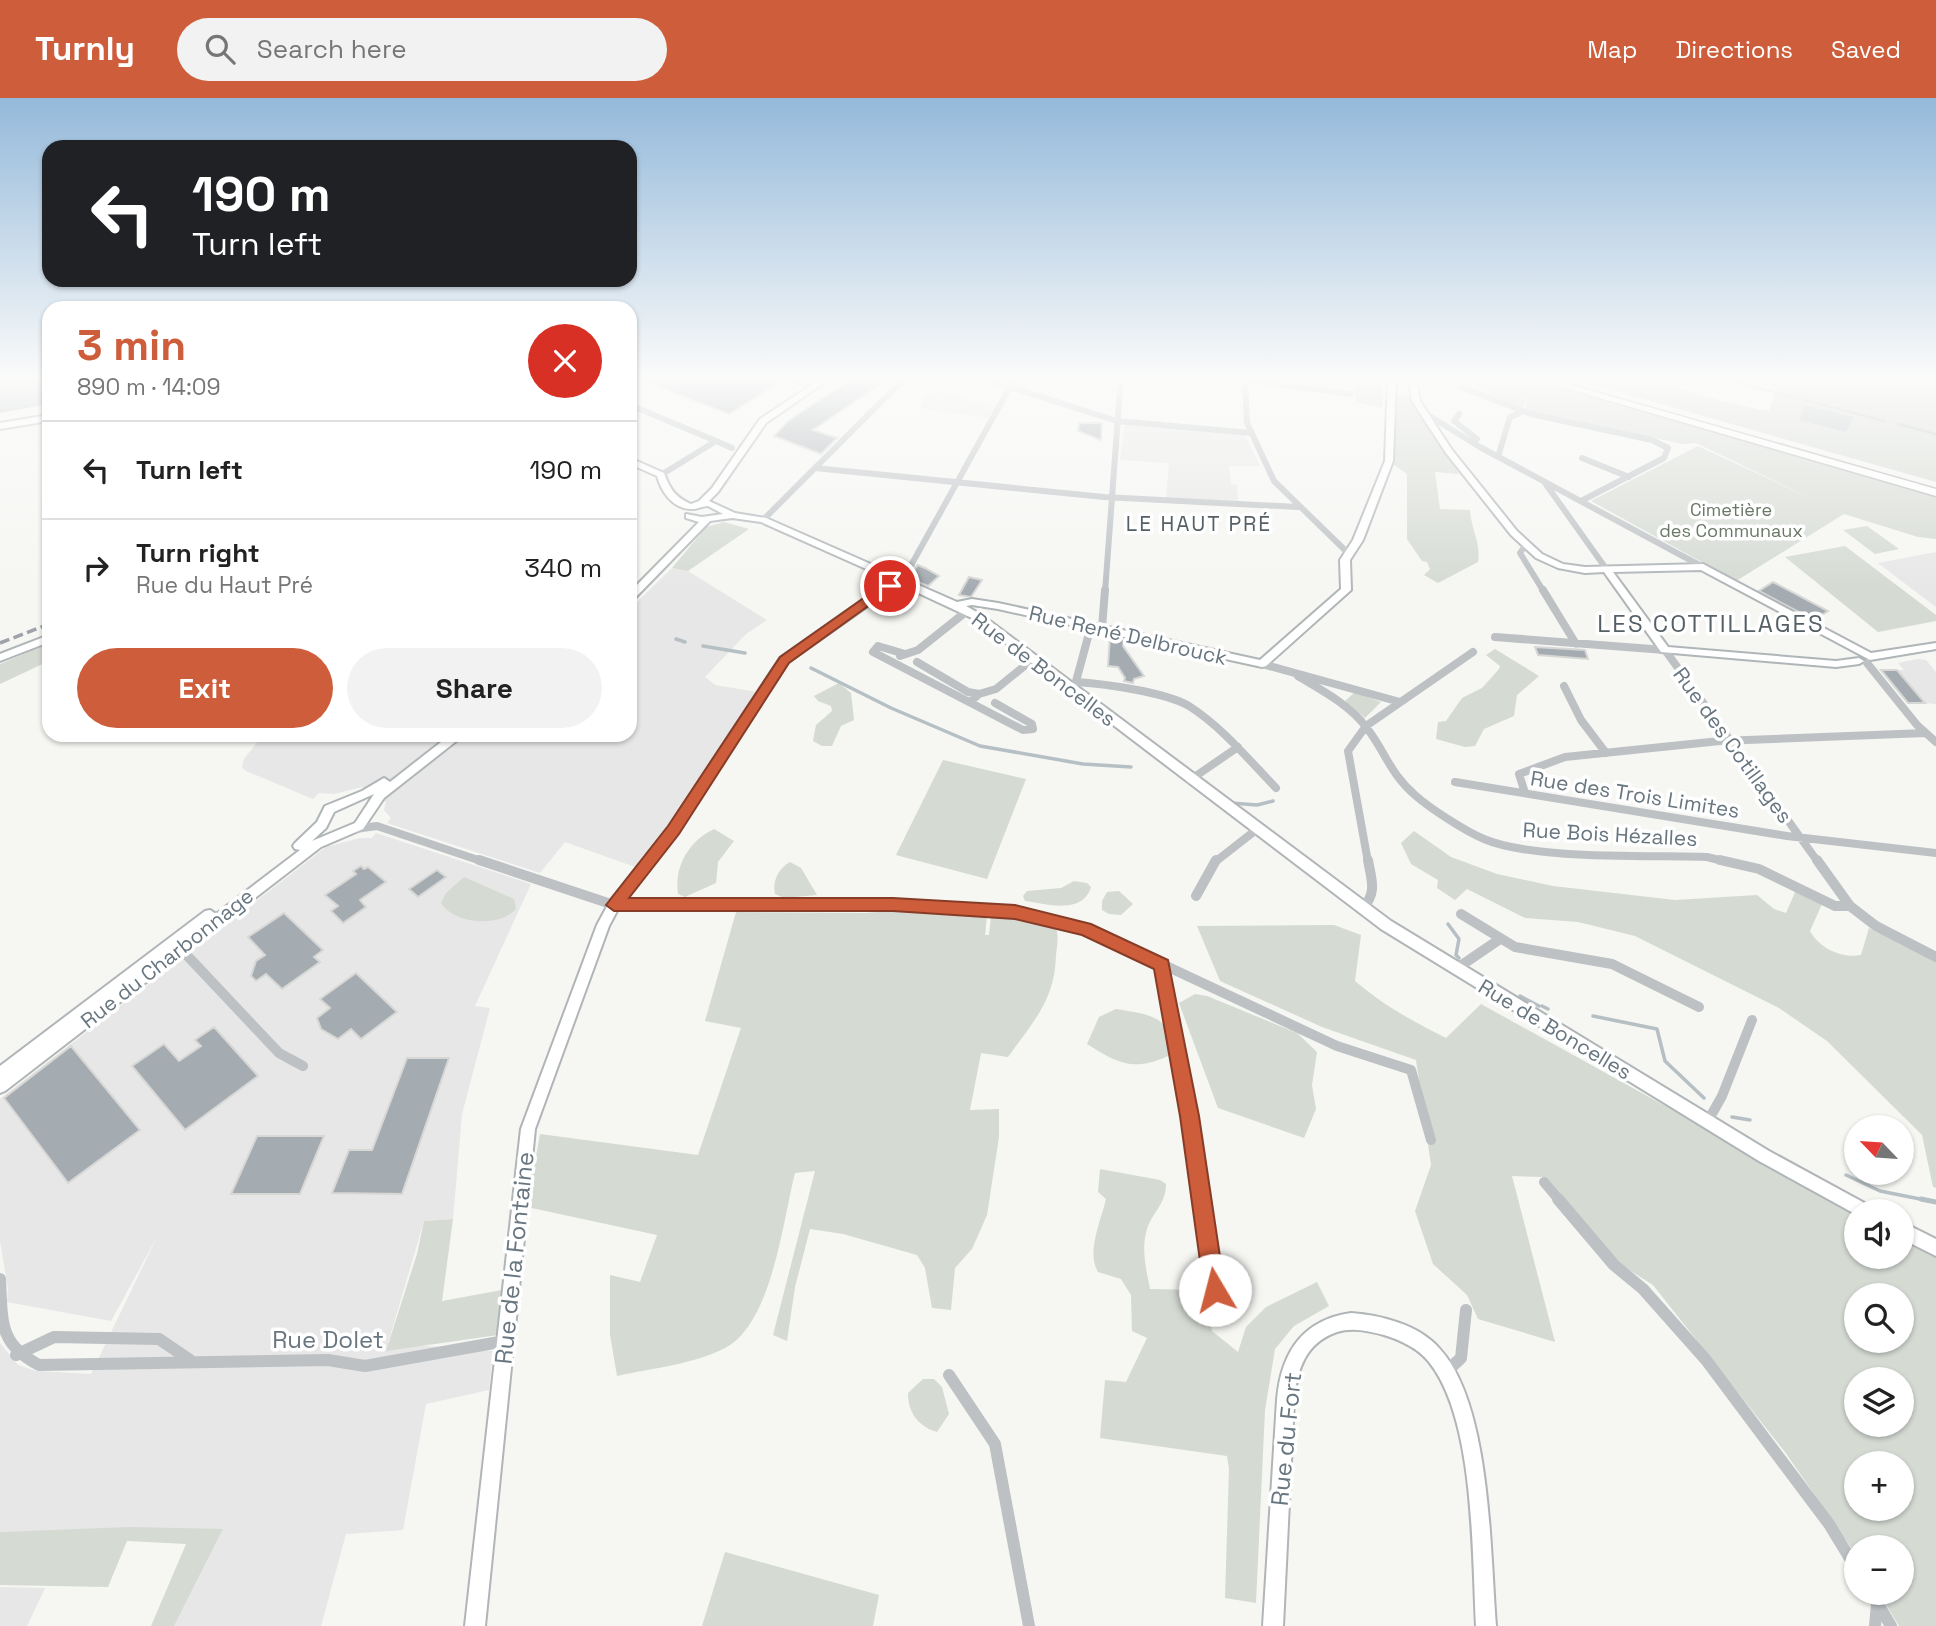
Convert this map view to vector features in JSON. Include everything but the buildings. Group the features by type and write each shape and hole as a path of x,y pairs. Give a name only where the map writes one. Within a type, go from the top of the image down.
{"highway":[{"path":"1784,447 1936,490"},
{"path":"1790,447 1936,490"}],"main road":[{"path":"637,582 688,527 690,511 715,490 745,447"},
{"path":"1261,665 1344,593 1344,566 1348,553 1358,540 1388,461 1389,447"},
{"path":"1446,447 1525,546 1562,566 1607,570 1703,567 1864,658"},
{"name":"Rue de Boncelles","path":"637,464 661,475 668,495 690,511 710,519 732,514"},
{"name":"Rue de Boncelles","path":"703,502 719,506 732,514 763,520 967,611 1075,686 1190,780 1362,908 1456,969 1708,1121 1844,1199"},
{"path":"637,591 719,513 719,506"},
{"name":"Rue des Cotillages","path":"1607,570 1665,650"},
{"path":"614,905 673,830 785,660 898,580"},
{"name":"Rue René Delbrouck","path":"956,605 966,602 987,604 1261,665"},
{"path":"0,658 42,641"},
{"path":"1665,650 1836,664 1936,646"},
{"name":"Rue du Charbonnage","path":"0,1074 309,839 322,825 329,809 373,790 437,742"},
{"path":"355,829 380,794 449,742"},
{"path":"349,800 363,802 369,813"},
{"path":"322,825 327,831 337,834"},
{"name":"Rue du Charbonnage","path":"0,1086 317,844 355,829"},
{"path":"1914,1236 1936,1248"},
{"name":"Rue du Fort","path":"1273,1626 1286,1408 1293,1363 1310,1338 1336,1323 1356,1321 1402,1333 1432,1352 1447,1371 1458,1393 1470,1437 1486,1626"}],"street":[{"path":"661,475 706,447"},
{"path":"719,506 724,488 752,447"},
{"path":"763,520 835,447"},
{"path":"898,580 909,569 976,447"},
{"path":"1115,447 1097,627 1075,686 1110,684 1180,701 1201,713 1238,747 1276,788"},
{"path":"1259,447 1274,481 1348,553"},
{"path":"1481,447 1703,567"},
{"path":"1498,457 1501,447"},
{"path":"1581,501 1666,457 1668,451 1665,447"},
{"path":"1582,458 1629,477"},
{"path":"815,468 1112,498 1298,507"},
{"name":"Rue des Cotillages","path":"1544,481 1607,570"},
{"path":"1525,546 1520,553 1576,644"},
{"path":"892,663 905,654 918,650 967,611"},
{"path":"1495,637 1665,650"},
{"path":"905,654 878,646 873,649 875,654 1027,732 1033,729 1032,724 995,703"},
{"path":"908,670 916,662 918,650"},
{"name":"Rue des Cotillages","path":"1665,650 1850,906"},
{"path":"1362,908 1370,901 1373,890 1348,751 1366,726 1473,652"},
{"path":"1864,658 1925,733 1936,742"},
{"path":"970,702 979,694 996,689 1033,659"},
{"path":"916,662 968,692 979,694"},
{"name":"Rue René Delbrouck","path":"1261,665 1298,676"},
{"path":"1298,676 1400,702"},
{"path":"1298,676 1330,695 1366,726"},
{"path":"1564,686 1581,720 1606,753"},
{"path":"987,711 995,703 996,689"},
{"name":"Rue Bois Hézalles","path":"1366,726 1390,769 1411,792 1460,827 1490,841 1562,852 1697,855 1759,869 1835,906 1850,906"},
{"path":"1525,793 1519,774 1565,757 1730,741 1925,733"},
{"path":"1190,780 1238,747"},
{"name":"Rue des Trois Limites","path":"1455,782 1800,838 1936,853"},
{"path":"369,813 377,826"},
{"path":"355,829 377,826 614,905 893,904 1015,912 1085,929 1337,1046 1411,1070 1431,1140"},
{"path":"1196,896 1216,860 1256,830"},
{"name":"Rue de la Fontaine","path":"475,1626 530,1122 603,925 614,905"},
{"path":"1850,906 1876,926 1936,957"},
{"path":"1461,914 1515,947 1612,964 1699,1007"},
{"path":"1456,969 1500,939"},
{"path":"180,948 279,1053 303,1066"},
{"path":"1161,965 1189,1116 1215,1290"},
{"path":"1708,1121 1722,1096 1752,1020"},
{"path":"1544,1182 1614,1265 1651,1297 1706,1360 1814,1503 1844,1550"},
{"path":"0,1279 4,1338 16,1355 54,1337 159,1339 190,1360"},
{"path":"1447,1371 1461,1358 1466,1310"},
{"name":"Rue Dolet","path":"16,1355 39,1364 166,1365 190,1360 328,1360 365,1366 505,1341"},
{"path":"949,1375 995,1444 1029,1626"},
{"path":"1874,1605 1875,1626"},
{"path":"1878,1605 1891,1626"}],"shaded area":[{"path":"1122,447 1251,447 1260,466 1229,466 1231,484 1237,485 1238,501 1166,498 1169,463 1120,460"},
{"path":"1936,552 1936,607 1878,563"},
{"path":"672,568 688,571 767,620 746,634 705,677 715,685 757,692 679,812 638,868 565,842 540,873 387,823 391,818 384,810 386,802 362,787 334,794 319,793 313,799 242,767 244,759 257,742 637,742 637,602"},
{"path":"1926,660 1936,672 1936,704 1925,703 1897,670 1904,670 1898,663"},
{"path":"376,833 531,884 475,1006 490,1008 462,1114 453,1219 424,1221 388,1343 493,1351 489,1390 426,1404 403,1530 346,1534 321,1626 174,1626 223,1529 0,1532 0,1343 18,1365 36,1371 91,1374 158,1235 111,1321 7,1302 8,1289 0,1241 0,1099 326,847 360,838 372,838"},
{"path":"0,1587 45,1588 27,1626 0,1626"}],"green space":[{"path":"1395,447 1442,447 1459,474 1435,472 1440,509 1470,510 1478,562 1438,583 1424,575 1430,569 1427,562 1422,561 1407,539 1407,474 1394,465"},
{"name":"Cimetière des Communaux","path":"1695,447 1701,447 1812,499 1705,447 1764,447 1936,497 1936,539 1918,537 1844,514 1736,581 1591,501"},
{"path":"1814,447 1936,447 1936,482"},
{"path":"724,522 749,529 688,571 672,568 706,527"},
{"path":"1867,526 1899,549 1875,554 1843,530"},
{"path":"1845,546 1936,615 1936,621 1878,632 1785,557"},
{"path":"42,646 42,664 0,684 0,664"},
{"path":"1495,649 1539,676 1517,695 1514,716 1484,729 1475,746 1465,747 1436,739 1438,722 1446,721 1462,698 1482,688 1499,669 1500,666 1486,655"},
{"path":"839,683 851,693 854,720 841,726 832,746 822,746 813,741 816,725 832,711 831,706 818,701 814,696"},
{"path":"1355,692 1381,702 1365,718 1345,701"},
{"path":"943,760 1026,779 987,879 896,855"},
{"path":"714,829 734,841 718,862 716,883 685,897 678,894 678,874 685,856 697,840"},
{"path":"1414,831 1451,857 1497,874 1553,886 1675,900 1757,895 1774,909 1786,913 1796,890 1822,904 1810,931 1832,951 1861,955 1869,928 1936,962 1936,1188 1933,1187 1922,1135 1914,1127 1914,1115 1902,1115 1827,1041 1779,1008 1635,936 1578,922 1525,918 1467,889 1455,900 1437,888 1438,880 1411,864 1401,843"},
{"path":"790,862 801,868 817,895 784,898 775,894 777,875"},
{"path":"464,877 514,899 516,909 499,919 488,921 466,919 447,910 441,903 446,893"},
{"path":"1074,881 1087,883 1091,887 1087,896 1072,905 1025,901 1023,896 1027,891 1061,888"},
{"path":"1119,891 1133,904 1121,915 1102,910 1102,901 1107,892"},
{"path":"915,909 987,916 985,935 989,935 991,916 1026,919 1056,928 1058,941 1052,985 1034,1021 1008,1057 981,1053 970,1110 999,1109 999,1137 987,1215 972,1249 955,1268 951,1310 932,1308 925,1268 917,1255 843,1234 810,1229 795,1287 787,1341 773,1335 815,1171 795,1173 774,1266 757,1312 745,1331 730,1345 704,1357 617,1376 610,1335 610,1275 640,1282 657,1235 527,1207 540,1134 698,1155 741,1028 705,1021 736,912 865,913"},
{"path":"1334,925 1361,935 1355,981 1411,1019 1446,1038 1481,1004 1844,1205 1844,1269 1914,1269 1914,1242 1936,1253 1936,1626 1899,1626 1886,1605 1914,1605 1914,1535 1844,1535 1844,1537 1785,1452 1653,1285 1615,1261 1544,1177 1512,1176 1555,1342 1478,1319 1467,1295 1433,1264 1415,1211 1431,1165 1416,1060 1322,1027 1220,981 1197,926"},
{"path":"1195,994 1207,996 1297,1033 1317,1052 1312,1085 1316,1109 1304,1138 1218,1108 1179,1003"},
{"path":"1116,1009 1157,1019 1164,1025 1170,1043 1168,1056 1145,1064 1126,1063 1087,1044 1099,1017"},
{"path":"1100,1169 1160,1180 1166,1184 1162,1202 1145,1236 1145,1259 1150,1289 1204,1290 1212,1331 1238,1352 1246,1327 1266,1307 1317,1282 1329,1306 1294,1326 1275,1349 1265,1410 1256,1603 1225,1598 1229,1469 1227,1456 1100,1438 1105,1380 1126,1382 1147,1338 1132,1331 1131,1295 1121,1279 1098,1272 1095,1264 1094,1246 1106,1199 1098,1192"},
{"path":"453,1219 442,1301 502,1290 498,1335 386,1351 417,1254 424,1221"},
{"path":"923,1379 934,1379 942,1387 949,1414 937,1432 919,1422 910,1407 908,1393"},
{"path":"130,1527 223,1529 174,1626 151,1626 186,1544 127,1541 108,1587 0,1585 0,1532"},
{"path":"725,1552 879,1595 873,1626 702,1626"}],"waterway":[{"path":"676,639 685,642"},
{"path":"703,646 745,653"},
{"path":"811,668 891,708 980,746 1083,764 1131,767"},
{"path":"1231,803 1257,805 1273,801"},
{"path":"1448,924 1459,939 1456,955 1459,958"},
{"path":"1520,996 1539,1006"},
{"path":"1542,1006 1548,1009"},
{"path":"1593,1016 1657,1029 1665,1061 1704,1098"},
{"path":"1732,1117 1750,1120"},
{"path":"1867,1185 1880,1191 1930,1201"},
{"path":"1921,1199 1936,1202"}],"railway":[{"path":"0,643 42,627"}],"district":[{"name":"LE HAUT PRÉ","path":"1199,523"},
{"name":"LES COTTILLAGES","path":"1711,623"}],"route":[{"path":"890,586 791,654 780,665 673,830 614,905 893,904 1015,912 1045,917 1085,929 1161,965 1167,985 1189,1116 1215,1290"}]}
